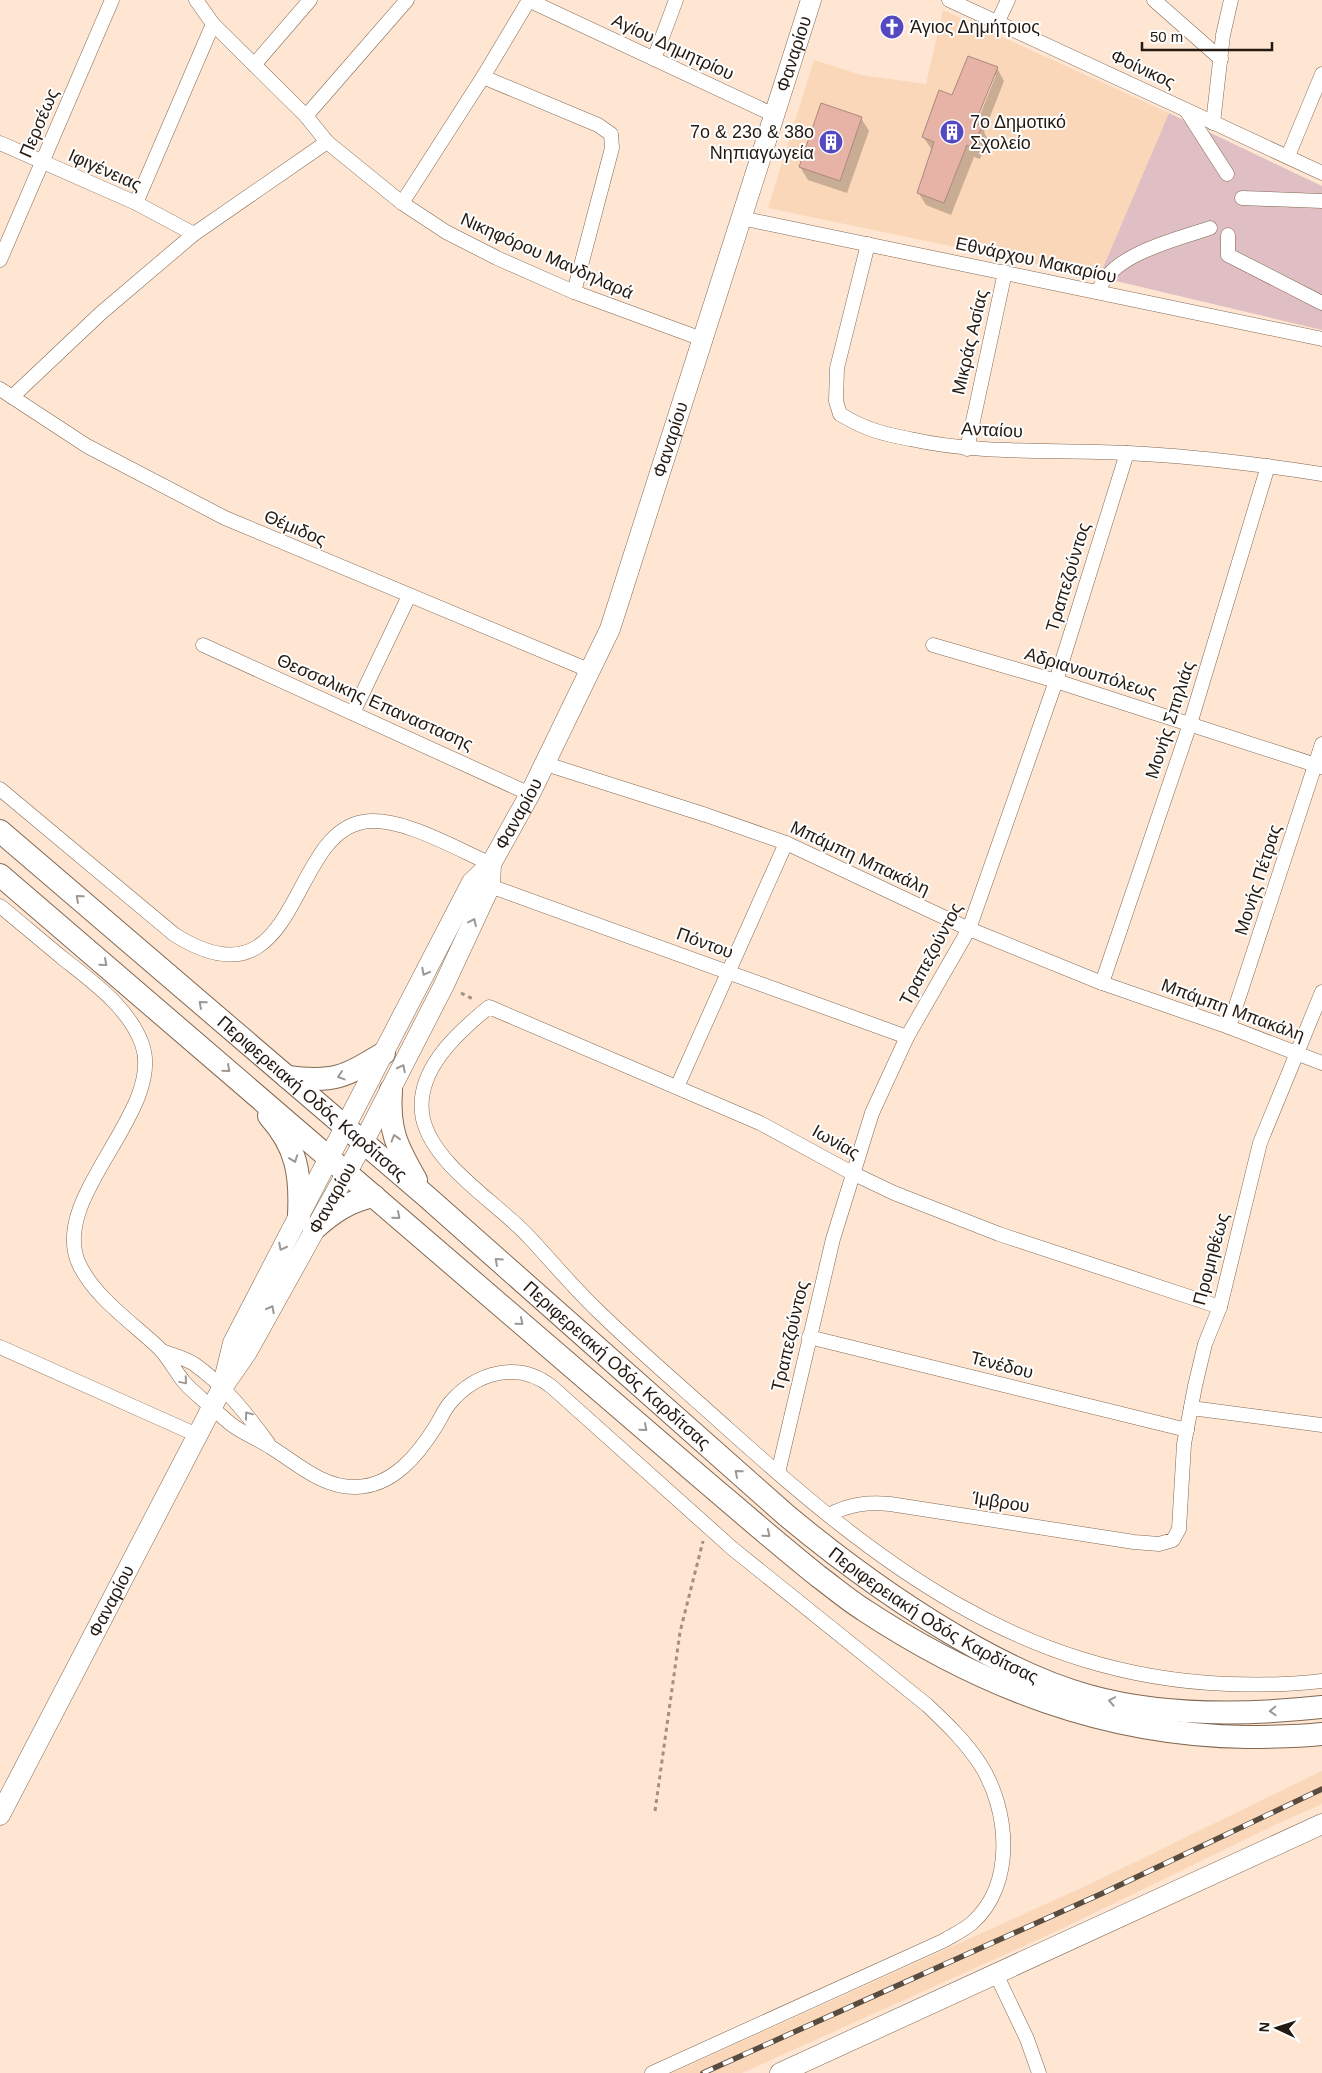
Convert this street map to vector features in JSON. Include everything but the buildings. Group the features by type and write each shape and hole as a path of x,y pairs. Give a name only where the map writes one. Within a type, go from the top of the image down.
{"main road":[{"name":"Φαναρίου","path":"0,1815 306,1222 328,1156 384,1053 472,882 491,864 530,794 610,629 811,0"},
{"name":"Περιφερειακή Οδός Καρδίτσας","path":"0,831 426,1196 753,1486 829,1551 898,1601 966,1642 1041,1680 1089,1697 1154,1708 1210,1711 1263,1711 1322,1707"},
{"name":"Φαναρίου","path":"306,1222 347,1172 390,1090 444,985 490,886 491,864"},
{"name":"Περιφερειακή Οδός Καρδίτσας","path":"0,875 793,1556 862,1610 934,1653 972,1673 1062,1708 1114,1722 1190,1734 1224,1736 1322,1734"},
{"path":"287,1077 316,1080 337,1078 352,1072 384,1053"},
{"path":"250,1088 261,1107 282,1132 291,1150 297,1166 306,1222 356,1200 374,1196"},
{"path":"390,1090 390,1124 395,1142 426,1196"},
{"path":"780,2073 1322,1824"}],"street":[{"name":"Περσέως","path":"0,260 112,0"},
{"name":"Νικηφόρου Μανδηλαρά","path":"196,0 213,24 306,116 327,142 402,203 446,232 496,258 574,292 702,339"},
{"path":"254,64 310,0"},
{"path":"306,116 407,0"},
{"path":"402,203 529,0"},
{"name":"Αγίου Δημητρίου","path":"529,0 774,115"},
{"path":"654,59 676,0"},
{"name":"Φοίνικος","path":"949,0 1322,173"},
{"path":"998,22 1008,0"},
{"path":"1154,0 1221,59"},
{"path":"1213,123 1231,0"},
{"path":"136,203 213,24"},
{"path":"1288,156 1322,74"},
{"path":"483,76 598,125 611,134 612,148 574,292"},
{"path":"1185,110 1226,174"},
{"path":"12,397 101,312 194,234 327,142"},
{"name":"Ιφιγένειας","path":"0,143 136,203 194,234"},
{"path":"1242,198 1322,201"},
{"name":"Εθνάρχου Μακαρίου","path":"741,218 1322,339"},
{"path":"1098,292 1104,278 1111,271 1138,254 1210,228"},
{"path":"1228,236 1228,255 1322,303"},
{"name":"Ανταίου","path":"868,244 837,368 836,401 840,414 871,431 967,449 1127,453 1268,466 1322,474"},
{"name":"Μικράς Ασίας","path":"967,449 1005,272"},
{"name":"Θέμιδος","path":"0,389 87,446 225,518 591,671"},
{"name":"Τραπεζούντος","path":"778,1473 833,1239 852,1173 878,1097 908,1037 969,929 1056,681 1127,453"},
{"name":"Μονής Σπηλιάς","path":"1102,983 1190,724 1268,466"},
{"path":"353,713 409,596"},
{"name":"Θεσσαλικης Επαναστασης","path":"203,645 530,794"},
{"name":"Αδριανουπόλεως","path":"933,645 1056,681 1319,766"},
{"name":"Μονής Πέτρας","path":"1229,1027 1319,766 1322,744"},
{"name":"Μπάμπη Μπακάλη","path":"546,764 706,815 786,843 969,929 1102,983 1229,1027 1322,1063"},
{"path":"0,789 175,935 191,944 217,952 232,954 249,950 269,936 286,917 326,848 340,833 362,822 372,821 397,824 491,864"},
{"path":"677,1087 786,843"},
{"name":"Πόντου","path":"490,886 908,1037"},
{"path":"0,906 107,995 127,1018 142,1043 145,1070 133,1106 80,1208 75,1228 75,1249 80,1265 96,1288 162,1350 185,1383 234,1427 270,1446 310,1474 323,1480 350,1487 369,1485 389,1478 406,1465 449,1405 465,1390 495,1373 523,1372 539,1378 552,1387 733,1549 926,1705 965,1743 980,1765 1000,1812 1004,1838 999,1879 993,1895 974,1922 943,1941 652,2073"},
{"name":"Προμηθέως","path":"1169,1542 1179,1529 1186,1430 1205,1344 1220,1308 1239,1235 1254,1161 1296,1052 1322,992"},
{"path":"489,1006 447,1046 430,1073 422,1104 423,1118 432,1141 446,1161 514,1222 599,1312 778,1473 829,1515 883,1558 931,1589 1014,1634 1070,1656 1119,1670 1189,1682 1261,1685 1322,1680"},
{"name":"Ιωνίας","path":"489,1006 760,1123 852,1173 894,1193 968,1223 1220,1308"},
{"name":"Τενέδου","path":"809,1337 1186,1430"},
{"path":"0,1347 197,1435"},
{"path":"162,1350 193,1363 222,1388 245,1411 270,1446"},
{"path":"1191,1408 1322,1425"},
{"name":"Ίμβρου","path":"829,1515 853,1505 890,1504 1134,1542 1153,1544 1169,1542"},
{"path":"996,1974 1027,2039 1039,2073"}],"path":[{"path":"444,985 489,1006"},
{"path":"655,1811 680,1632 695,1568 708,1526"}],"shaded area":[{"path":"943,10 1169,113 1099,277 768,208 814,60 861,75 926,84"},
{"path":"1169,113 1322,186 1322,330 1099,277"},
{"path":"1322,1771 1322,1804 1055,1932 742,2073 672,2073 1088,1885"}],"railway":[{"path":"703,2073 1103,1893 1322,1789"}],"place":[{"name":"Άγιος Δημήτριος","path":"892,27"},
{"name":"7ο Δημοτικό Σχολείο","path":"952,132"},
{"name":"7ο & 23ο & 38ο Νηπιαγωγεία","path":"831,142"}]}
